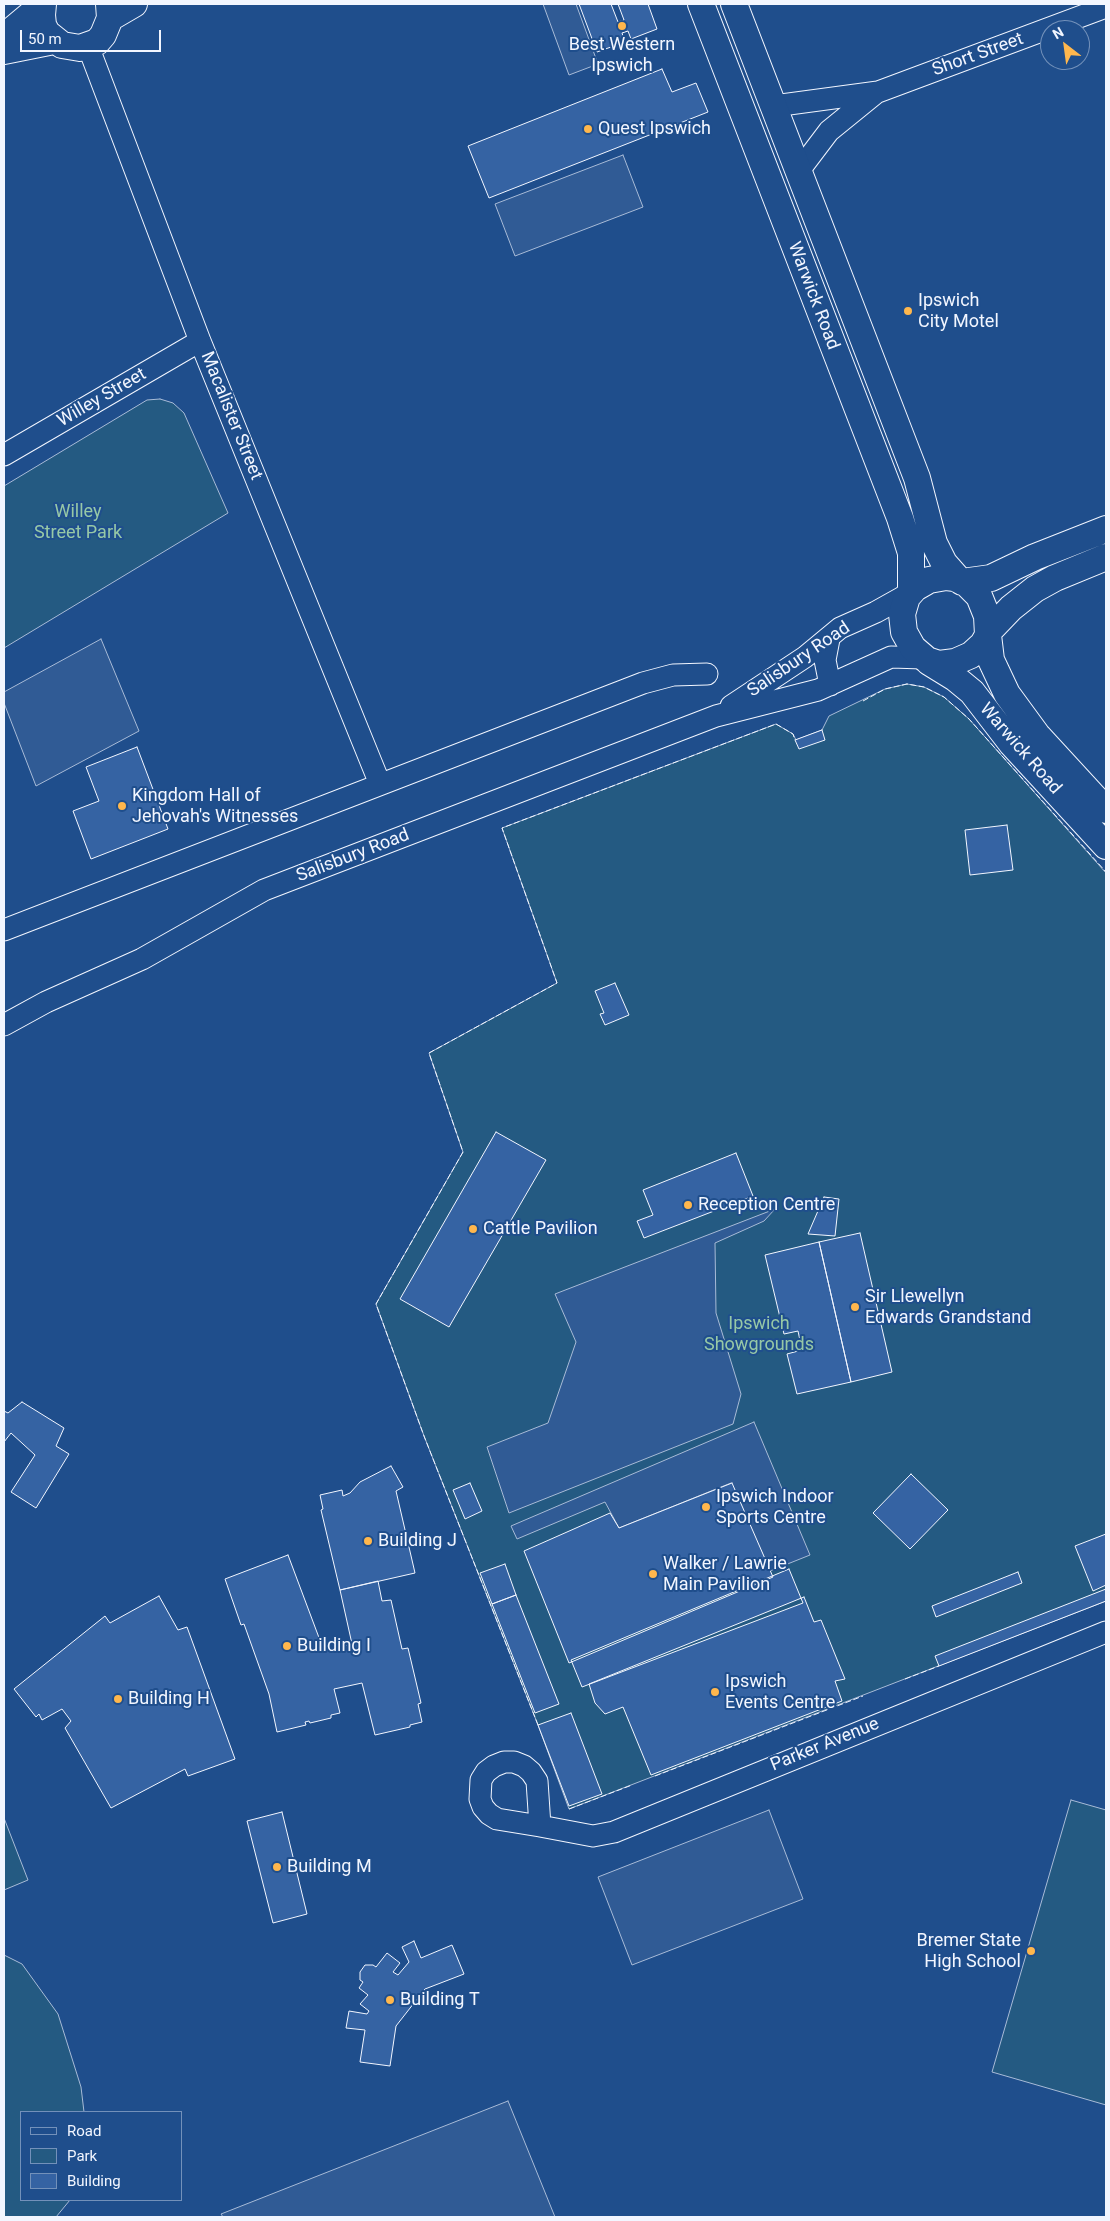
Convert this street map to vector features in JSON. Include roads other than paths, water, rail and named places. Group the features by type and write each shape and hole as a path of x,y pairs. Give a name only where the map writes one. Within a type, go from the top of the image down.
{"main road":[{"path":"43,5 43,25 54,41 70,48 88,46 103,35 110,11 134,4"},
{"name":"Warwick Road","path":"701,4 900,518 910,553 910,592"},
{"name":"Warwick Road","path":"734,4 917,478 934,543 944,563 961,581"},
{"path":"4,37 43,5"},
{"path":"4,51 54,41"},
{"path":"961,581 992,578 1035,557 1106,528"},
{"path":"988,633 987,616 982,600 975,591 961,581 951,578 935,578 924,582 910,592 903,609 903,627 909,643 925,659 944,664 961,660 980,648 988,633 1011,608 1029,593 1055,578 1106,557"},
{"name":"Warwick Road","path":"988,633 991,660 1007,694 1037,735 1106,810"},
{"name":"Warwick Road","path":"925,659 955,678 972,692 1012,744 1106,846"}],"street":[{"name":"Short Street","path":"774,106 878,92 1106,7"},
{"name":"Macalister Street","path":"88,46 200,341 380,784"},
{"name":"Short Street","path":"798,172 829,130 878,92"},
{"name":"Willey Street","path":"4,455 200,341"},
{"name":"Salisbury Road","path":"716,716 805,658 844,626 871,614 910,592"},
{"path":"828,639 825,660 830,686"},
{"name":"Salisbury Road","path":"4,1025 46,1002 142,959 264,890 716,716 830,686 886,658 900,656 925,659"},
{"path":"4,930 643,682 673,675 707,674"},
{"path":"4,1009 46,1002"},
{"name":"Parker Avenue","path":"540,1826 593,1836 614,1832 1106,1632"}],"place":[{"name":"Best Western Ipswich","path":"622,26"},
{"name":"Quest Ipswich","path":"588,129"},
{"name":"Ipswich City Motel","path":"908,311"},
{"name":"Kingdom Hall of Jehovah's Witnesses","path":"122,806"},
{"name":"Reception Centre","path":"688,1205"},
{"name":"Cattle Pavilion","path":"473,1229"},
{"name":"Sir Llewellyn Edwards Grandstand","path":"855,1307"},
{"name":"Ipswich Indoor Sports Centre","path":"706,1507"},
{"name":"Building J","path":"368,1541"},
{"name":"Walker / Lawrie Main Pavilion","path":"653,1574"},
{"name":"Building I","path":"287,1646"},
{"name":"Ipswich Events Centre","path":"715,1692"},
{"name":"Building H","path":"118,1699"},
{"name":"Building M","path":"277,1867"},
{"name":"Bremer State High School","path":"1031,1951"},
{"name":"Building T","path":"390,2000"}],"park label":[{"name":"Willey Street Park","path":"78,522"},
{"name":"Ipswich Showgrounds","path":"759,1334"}]}
